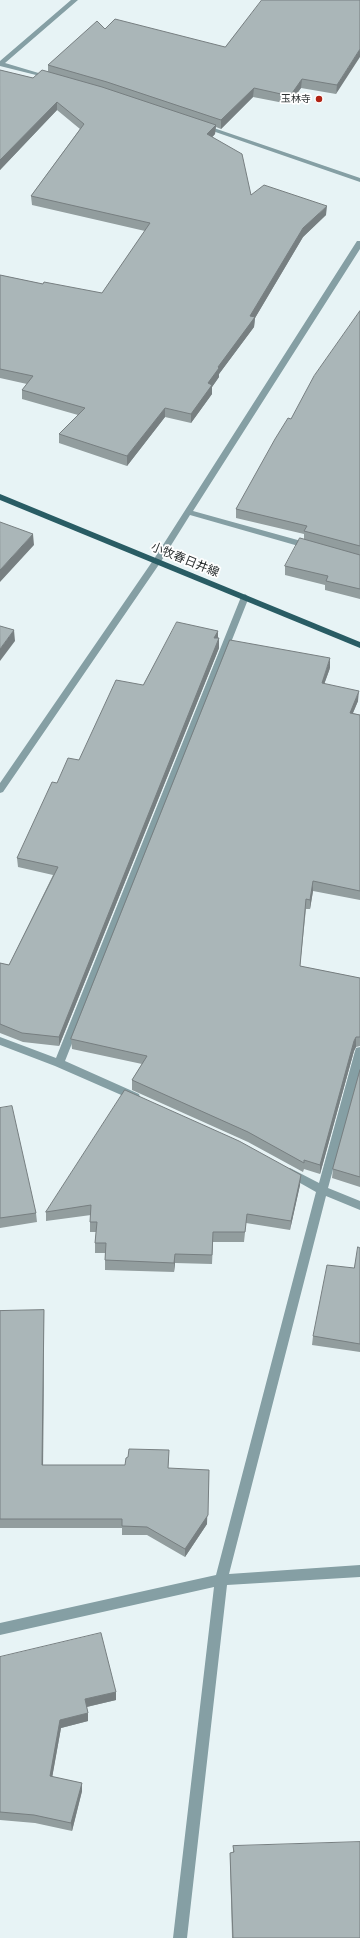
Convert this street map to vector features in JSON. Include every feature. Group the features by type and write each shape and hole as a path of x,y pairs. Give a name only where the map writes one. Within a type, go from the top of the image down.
{"main road":[{"name":"小牧春日井線","path":"0,497 360,645"}],"street":[{"path":"0,64 75,0"},
{"path":"0,64 60,81"},
{"path":"194,123 360,180"},
{"path":"0,790 157,561 360,242"},
{"path":"188,512 315,548"},
{"path":"59,1063 245,597"},
{"path":"0,1041 59,1063 144,1101"},
{"path":"180,1938 221,1580 322,1190 360,1051"},
{"path":"282,1168 322,1190 360,1206"},
{"path":"0,1629 221,1580 360,1571"}],"building":[{"path":"262,0 360,0 360,49 337,85 302,79 290,96 254,88 221,120 107,82 48,65 97,21 105,29 115,19 225,47"},
{"path":"0,70 33,78 42,70 102,87 216,125 207,134 242,154 251,195 264,185 327,206 303,228 250,316 255,317 218,367 219,368 208,383 212,385 191,414 165,408 127,456 59,434 85,408 22,390 33,376 0,369 0,275 43,284 44,282 102,293 150,223 31,196 84,124 57,102 0,160"},
{"path":"360,311 360,546 304,531 307,526 236,509 275,439 288,418 291,419 314,376"},
{"path":"0,522 33,534 0,570"},
{"path":"300,538 360,555 360,589 326,581 328,576 285,566"},
{"path":"177,622 218,631 214,638 219,638 59,1037 22,1033 0,1024 0,963 9,965 58,867 17,858 52,782 57,783 68,758 79,760 116,680 143,685"},
{"path":"0,626 14,630 0,649"},
{"path":"230,640 330,658 322,683 359,691 350,713 360,715 360,891 313,881 310,900 306,899 300,966 360,978 360,1037 356,1037 354,1041 320,1165 304,1160 304,1163 248,1132 132,1080 147,1056 71,1039"},
{"path":"360,1070 360,1177 333,1169"},
{"path":"125,1090 239,1141 301,1175 291,1221 247,1214 245,1232 213,1232 212,1255 175,1254 174,1263 105,1260 106,1243 95,1243 97,1222 90,1222 91,1205 46,1212"},
{"path":"12,1106 36,1213 0,1218 0,1108"},
{"path":"358,1247 360,1248 360,1344 313,1336 327,1265 354,1268"},
{"path":"44,1310 42,1465 125,1465 129,1449 169,1450 168,1468 209,1470 208,1515 185,1549 147,1527 122,1526 122,1519 0,1519 0,1311"},
{"path":"101,1633 116,1692 85,1699 88,1713 60,1720 50,1776 82,1783 71,1823 34,1815 0,1812 0,1657"},
{"path":"360,1842 360,1938 233,1938 230,1853 234,1852 233,1846"}],"place":[{"name":"玉林寺","path":"319,99"}]}
